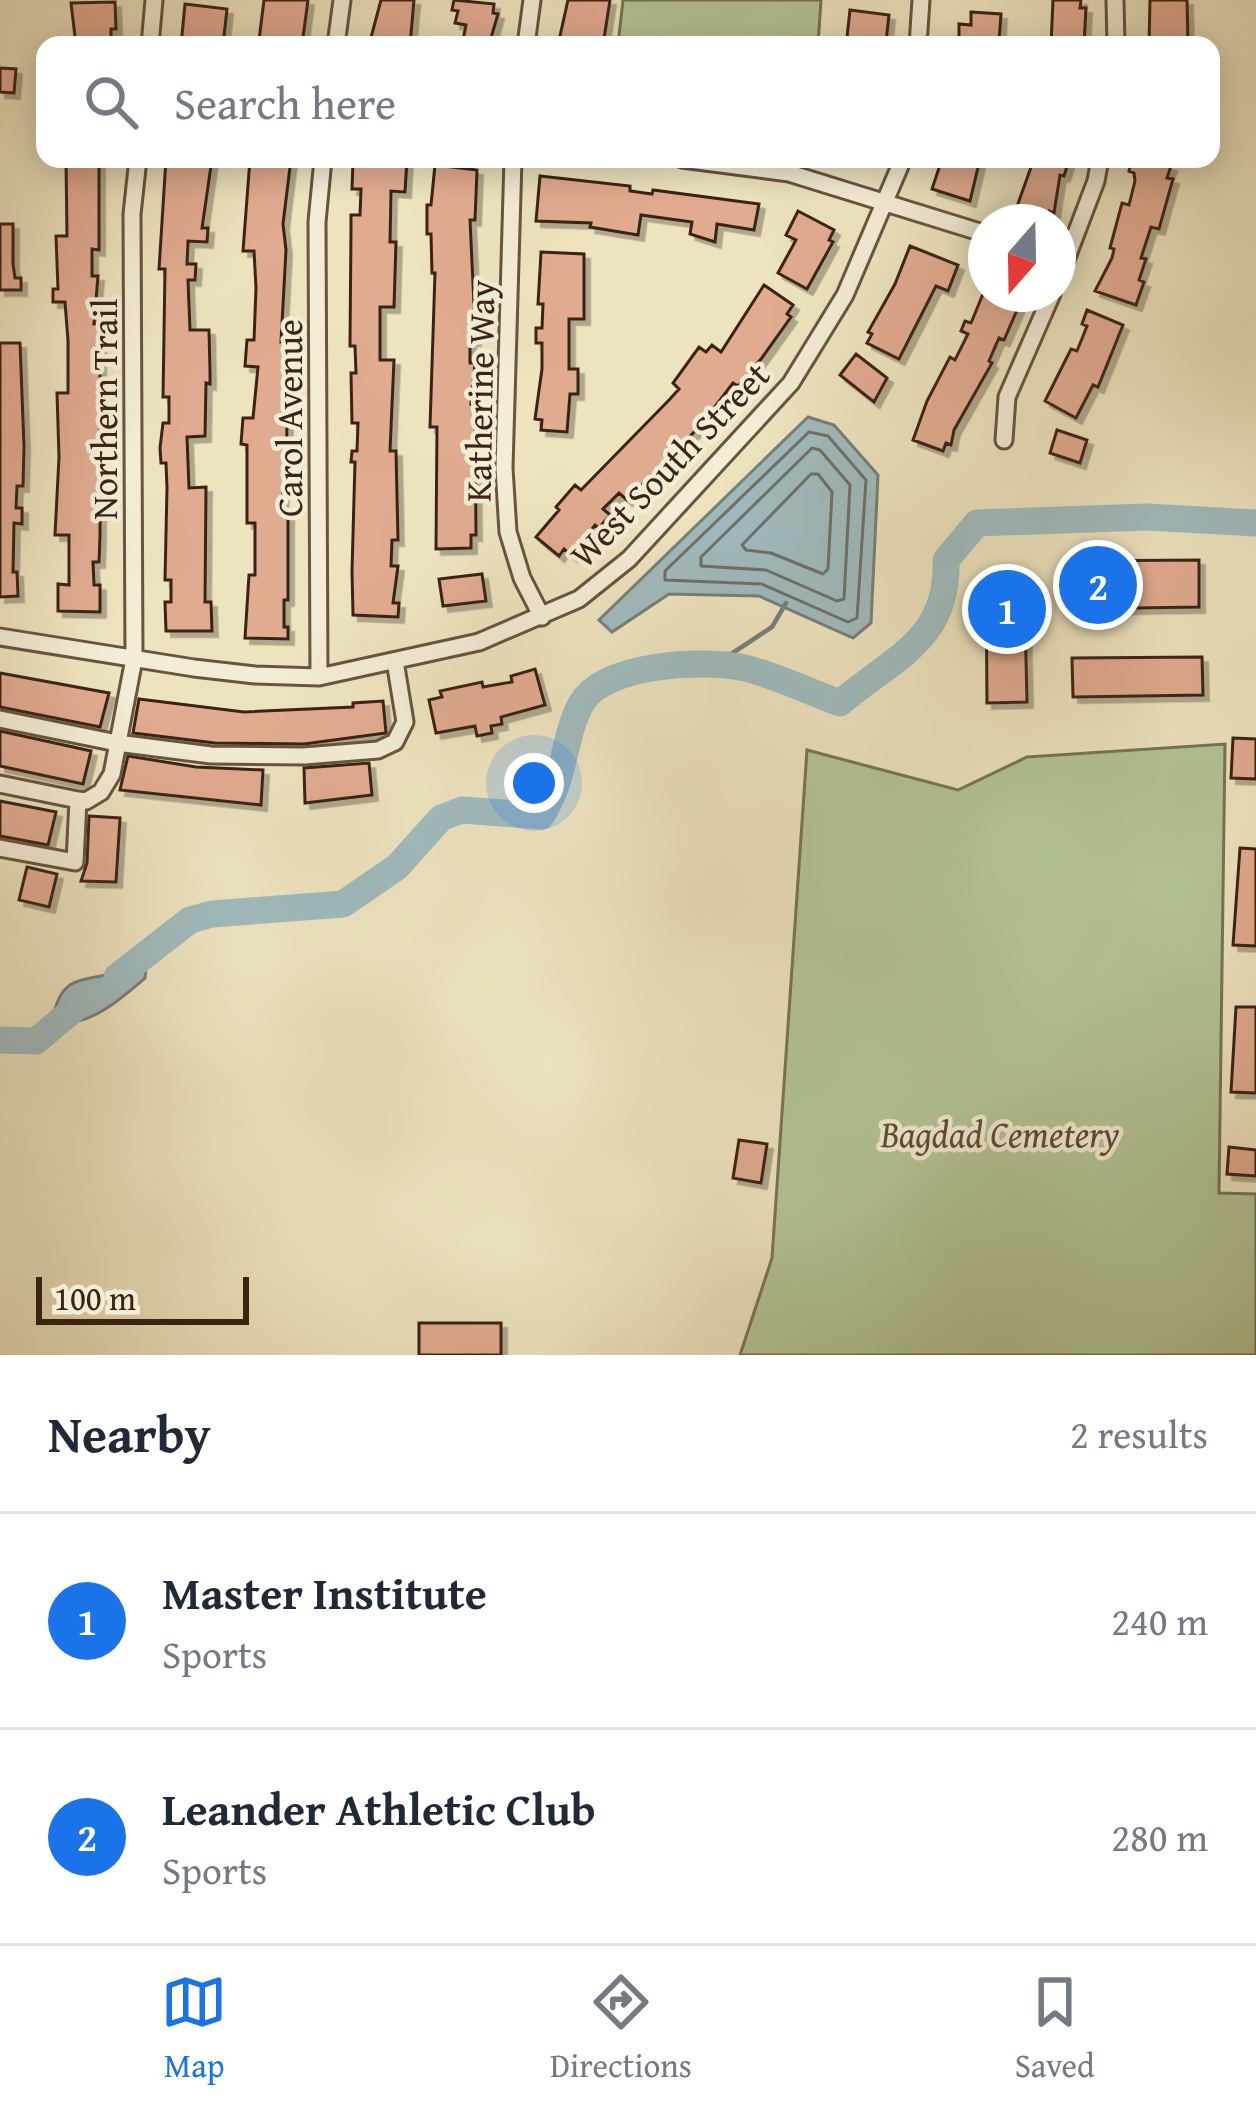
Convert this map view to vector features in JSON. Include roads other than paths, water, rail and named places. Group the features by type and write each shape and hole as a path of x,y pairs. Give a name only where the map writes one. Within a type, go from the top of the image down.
{"street":[{"path":"151,36 154,0"},
{"path":"337,36 342,0"},
{"path":"527,36 532,0"},
{"path":"919,36 921,0"},
{"path":"1115,0 1116,36"},
{"name":"Northern Trail","path":"79,800 101,792 112,773 134,658 132,236 137,168"},
{"name":"Carol Avenue","path":"319,677 317,222 322,168"},
{"name":"Katherine Way","path":"513,168 504,467 508,532 521,578 542,617"},
{"path":"751,168 789,173 968,228"},
{"name":"West South Street","path":"0,637 255,676 319,677 479,642 579,599 629,560 791,383 845,296 900,168"},
{"path":"1076,225 1097,168"},
{"path":"1004,440 1006,397 1044,312"},
{"path":"0,719 117,743 252,757 378,750 395,742 405,722 395,661"},
{"path":"0,784 79,800 75,862 0,848"}],"water":[{"path":"808,417 834,425 878,475 871,623 853,638 759,596 669,594 612,632 599,620"},
{"path":"147,956 145,978 127,993 96,1014 62,1023 55,1009 70,985 115,972"}],"waterway":[{"path":"117,977 190,920 212,914 343,904 397,867 441,818 462,810 541,816 581,704 593,690 632,672 727,665 769,675 840,703 898,659 928,628 945,587 946,560 977,523 1147,517 1256,523"},
{"path":"713,666 772,627 786,603"},
{"path":"0,1040 36,1041 86,999"}],"place":[{"name":"Leander Athletic Club","path":"1098,585"},
{"name":"Master Institute","path":"1007,609"}],"park label":[{"name":"Bagdad Cemetery","path":"1000,1133"}]}
